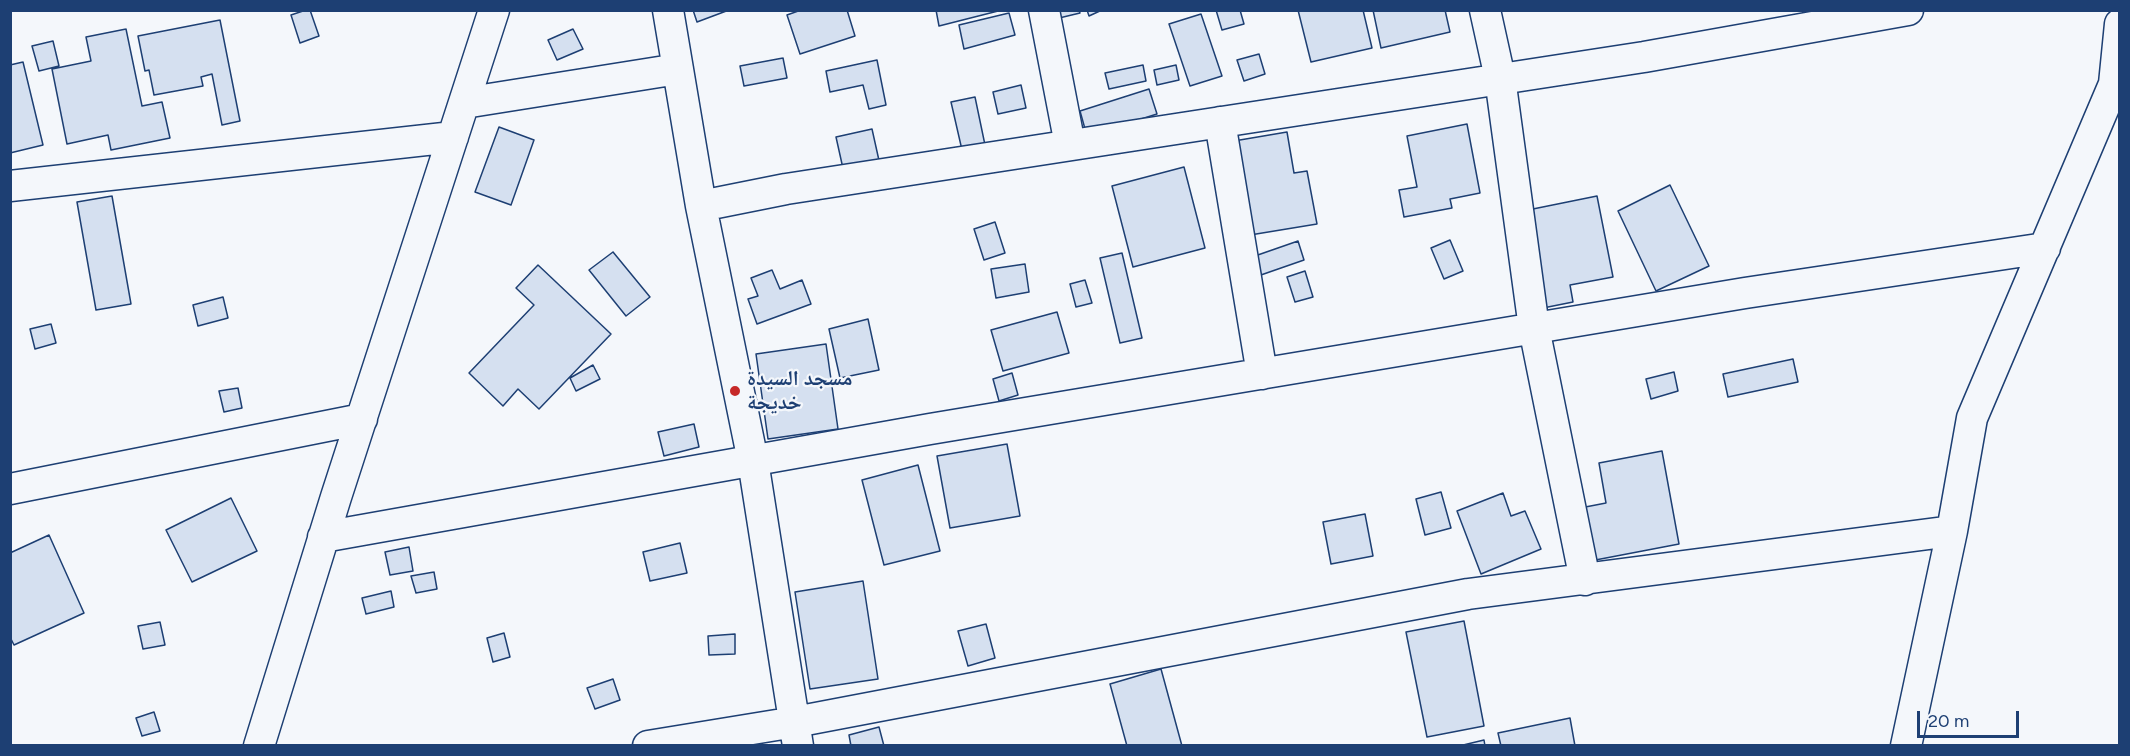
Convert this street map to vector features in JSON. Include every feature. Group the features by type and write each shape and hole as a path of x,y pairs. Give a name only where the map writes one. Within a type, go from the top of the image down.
{"street":[{"path":"259,746 323,537 494,10"},
{"path":"668,10 701,206 753,461 797,734"},
{"path":"1044,10 1070,145"},
{"path":"1485,10 1500,78 1534,328 1585,580"},
{"path":"701,206 786,189 1644,57 1908,10"},
{"path":"1906,746 1952,531 1972,418 2114,84 2120,24"},
{"path":"464,103 678,69"},
{"path":"1220,122 1262,374"},
{"path":"10,186 453,137"},
{"path":"323,537 1534,328 1745,293 2044,248"},
{"path":"10,489 362,419"},
{"path":"648,746 797,734 1468,594 1952,531"}],"building":[{"path":"310,10 319,36 300,43 291,15"},
{"path":"693,10 729,10 697,22"},
{"path":"801,10 847,10 855,36 800,54 787,15"},
{"path":"936,10 1002,10 939,26"},
{"path":"1053,10 1079,10 1080,13 1055,19"},
{"path":"1087,10 1102,10 1089,16"},
{"path":"1216,10 1240,10 1244,24 1222,30"},
{"path":"1298,10 1363,10 1372,48 1311,62"},
{"path":"1373,10 1445,10 1450,32 1381,48"},
{"path":"1009,13 1015,35 964,49 959,25"},
{"path":"1201,14 1222,76 1190,86 1169,24"},
{"path":"220,20 240,121 222,125 212,74 201,77 203,86 154,95 149,70 145,71 138,36"},
{"path":"126,29 142,106 162,102 170,138 111,150 108,135 67,144 52,69 91,61 86,37"},
{"path":"573,29 583,49 557,60 548,40"},
{"path":"53,41 59,66 39,71 32,46"},
{"path":"1259,54 1265,74 1244,81 1237,60"},
{"path":"783,58 787,78 744,86 740,66"},
{"path":"877,60 886,105 869,109 863,85 830,92 826,71"},
{"path":"23,62 43,145 10,153 10,65"},
{"path":"1143,65 1146,81 1109,89 1105,73"},
{"path":"1176,65 1179,80 1157,85 1154,70"},
{"path":"1021,85 1026,108 998,114 993,92"},
{"path":"1149,89 1157,114 1087,136 1080,111"},
{"path":"975,97 985,145 962,150 951,102"},
{"path":"1467,124 1480,193 1450,199 1452,208 1404,217 1399,190 1417,187 1407,136"},
{"path":"499,127 534,140 511,205 475,192"},
{"path":"872,129 880,165 844,173 836,137"},
{"path":"1287,132 1294,173 1307,171 1317,224 1244,236 1228,142"},
{"path":"1184,167 1205,248 1133,267 1112,186"},
{"path":"1670,185 1709,266 1656,291 1618,211"},
{"path":"112,196 131,304 96,310 77,202"},
{"path":"1597,196 1613,277 1570,285 1573,302 1543,308 1523,211"},
{"path":"995,222 1005,253 984,260 974,229"},
{"path":"1450,240 1463,271 1444,279 1431,248"},
{"path":"1298,241 1304,260 1258,276 1252,257"},
{"path":"613,252 650,297 626,316 589,270"},
{"path":"1122,253 1142,338 1120,343 1100,258"},
{"path":"1025,264 1029,292 996,298 991,269"},
{"path":"538,265 611,334 539,409 518,389 503,406 469,373 534,305 516,288"},
{"path":"772,270 780,289 802,280 811,304 757,324 748,299 758,296 751,278"},
{"path":"1305,271 1313,297 1295,302 1287,277"},
{"path":"1085,280 1092,303 1076,307 1070,284"},
{"path":"223,297 228,318 198,326 193,305"},
{"path":"1057,312 1069,353 1003,371 991,330"},
{"path":"868,319 879,370 840,378 829,329"},
{"path":"51,324 56,343 35,349 30,329"},
{"path":"826,344 838,429 768,439 756,354"},
{"path":"1793,359 1798,382 1728,397 1723,374"},
{"path":"593,365 600,379 576,391 570,378"},
{"path":"1674,372 1678,391 1651,399 1646,379"},
{"path":"1012,373 1018,395 999,401 993,379"},
{"path":"238,388 242,408 224,412 219,391"},
{"path":"694,424 699,447 664,456 658,432"},
{"path":"1007,444 1020,516 950,528 937,456"},
{"path":"1662,451 1679,544 1585,562 1575,509 1606,503 1599,463"},
{"path":"918,465 940,551 884,565 862,480"},
{"path":"1441,492 1451,528 1425,535 1416,499"},
{"path":"1503,493 1511,516 1525,511 1541,549 1481,574 1457,511"},
{"path":"231,498 257,551 192,582 166,530"},
{"path":"1365,514 1373,556 1331,564 1323,522"},
{"path":"49,535 84,613 14,645 10,637 10,553"},
{"path":"680,543 687,573 650,581 643,552"},
{"path":"409,547 413,571 390,575 385,552"},
{"path":"434,572 437,589 416,593 411,576"},
{"path":"863,581 878,679 810,689 795,592"},
{"path":"391,591 394,607 366,614 362,598"},
{"path":"1464,621 1484,726 1427,737 1406,632"},
{"path":"160,622 165,645 143,649 138,626"},
{"path":"986,624 995,658 968,666 958,631"},
{"path":"504,633 510,657 493,662 487,638"},
{"path":"735,634 735,654 709,655 708,636"},
{"path":"1161,669 1182,746 1127,746 1110,684"},
{"path":"613,679 620,700 595,709 587,688"},
{"path":"154,712 160,731 142,736 136,718"},
{"path":"1570,718 1575,746 1501,746 1498,733"},
{"path":"879,727 884,746 851,746 849,735"},
{"path":"1484,740 1485,746 1459,746"}],"place":[{"name":"مسجد السيدة خديجة","path":"735,391"}]}
